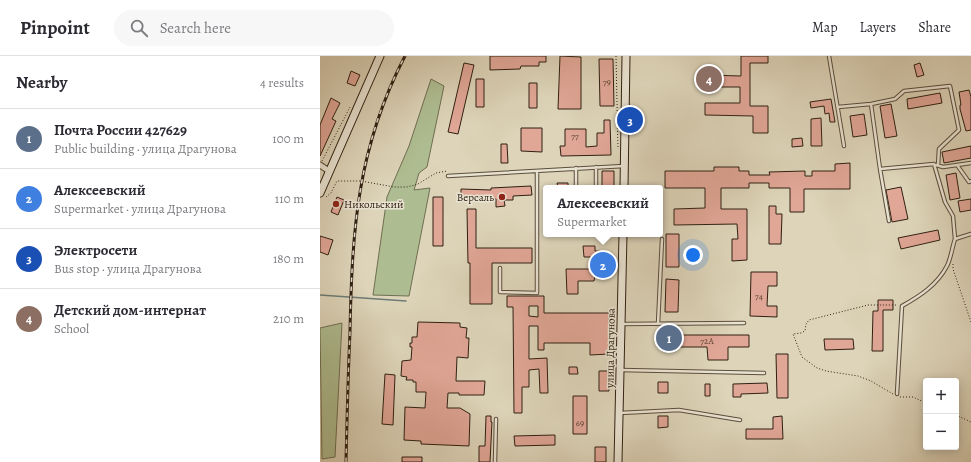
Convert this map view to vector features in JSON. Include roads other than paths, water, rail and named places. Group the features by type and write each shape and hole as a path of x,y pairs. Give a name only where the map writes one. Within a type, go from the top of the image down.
{"main road":[{"path":"320,193 380,56"},
{"path":"624,185 626,56"},
{"name":"улица Драгунова","path":"618,462 623,237"}],"street":[{"path":"320,165 329,171"}],"lane":[{"path":"829,56 844,146"},
{"path":"838,107 871,104 895,99 904,91 950,86 959,130 939,150 936,165 945,202 953,216 955,239 947,266 933,286 902,306 898,394"},
{"path":"871,104 889,221"},
{"path":"880,169 936,165 943,167 971,163"},
{"path":"957,165 969,182 971,181"},
{"path":"448,176 624,166"},
{"path":"596,167 596,185"},
{"path":"576,168 576,185"},
{"path":"500,268 500,292 537,293 537,171"},
{"path":"955,239 971,234"},
{"path":"658,324 662,238"},
{"path":"621,324 744,323"},
{"path":"620,370 764,373"},
{"path":"619,412 679,410 740,420"},
{"path":"495,462 496,419"}],"waterway":[{"path":"320,295 406,301"}],"railway":[{"path":"346,462 351,295 360,191 376,124 389,90 405,56"}],"place":[{"name":"Детский дом-интернат","path":"709,79"},
{"name":"Электросети","path":"630,120"},
{"name":"Версаль","path":"502,197"},
{"name":"Никольский","path":"336,204"},
{"name":"Алексеевский","path":"603,265"},
{"name":"Почта России 427629","path":"669,338"}]}
